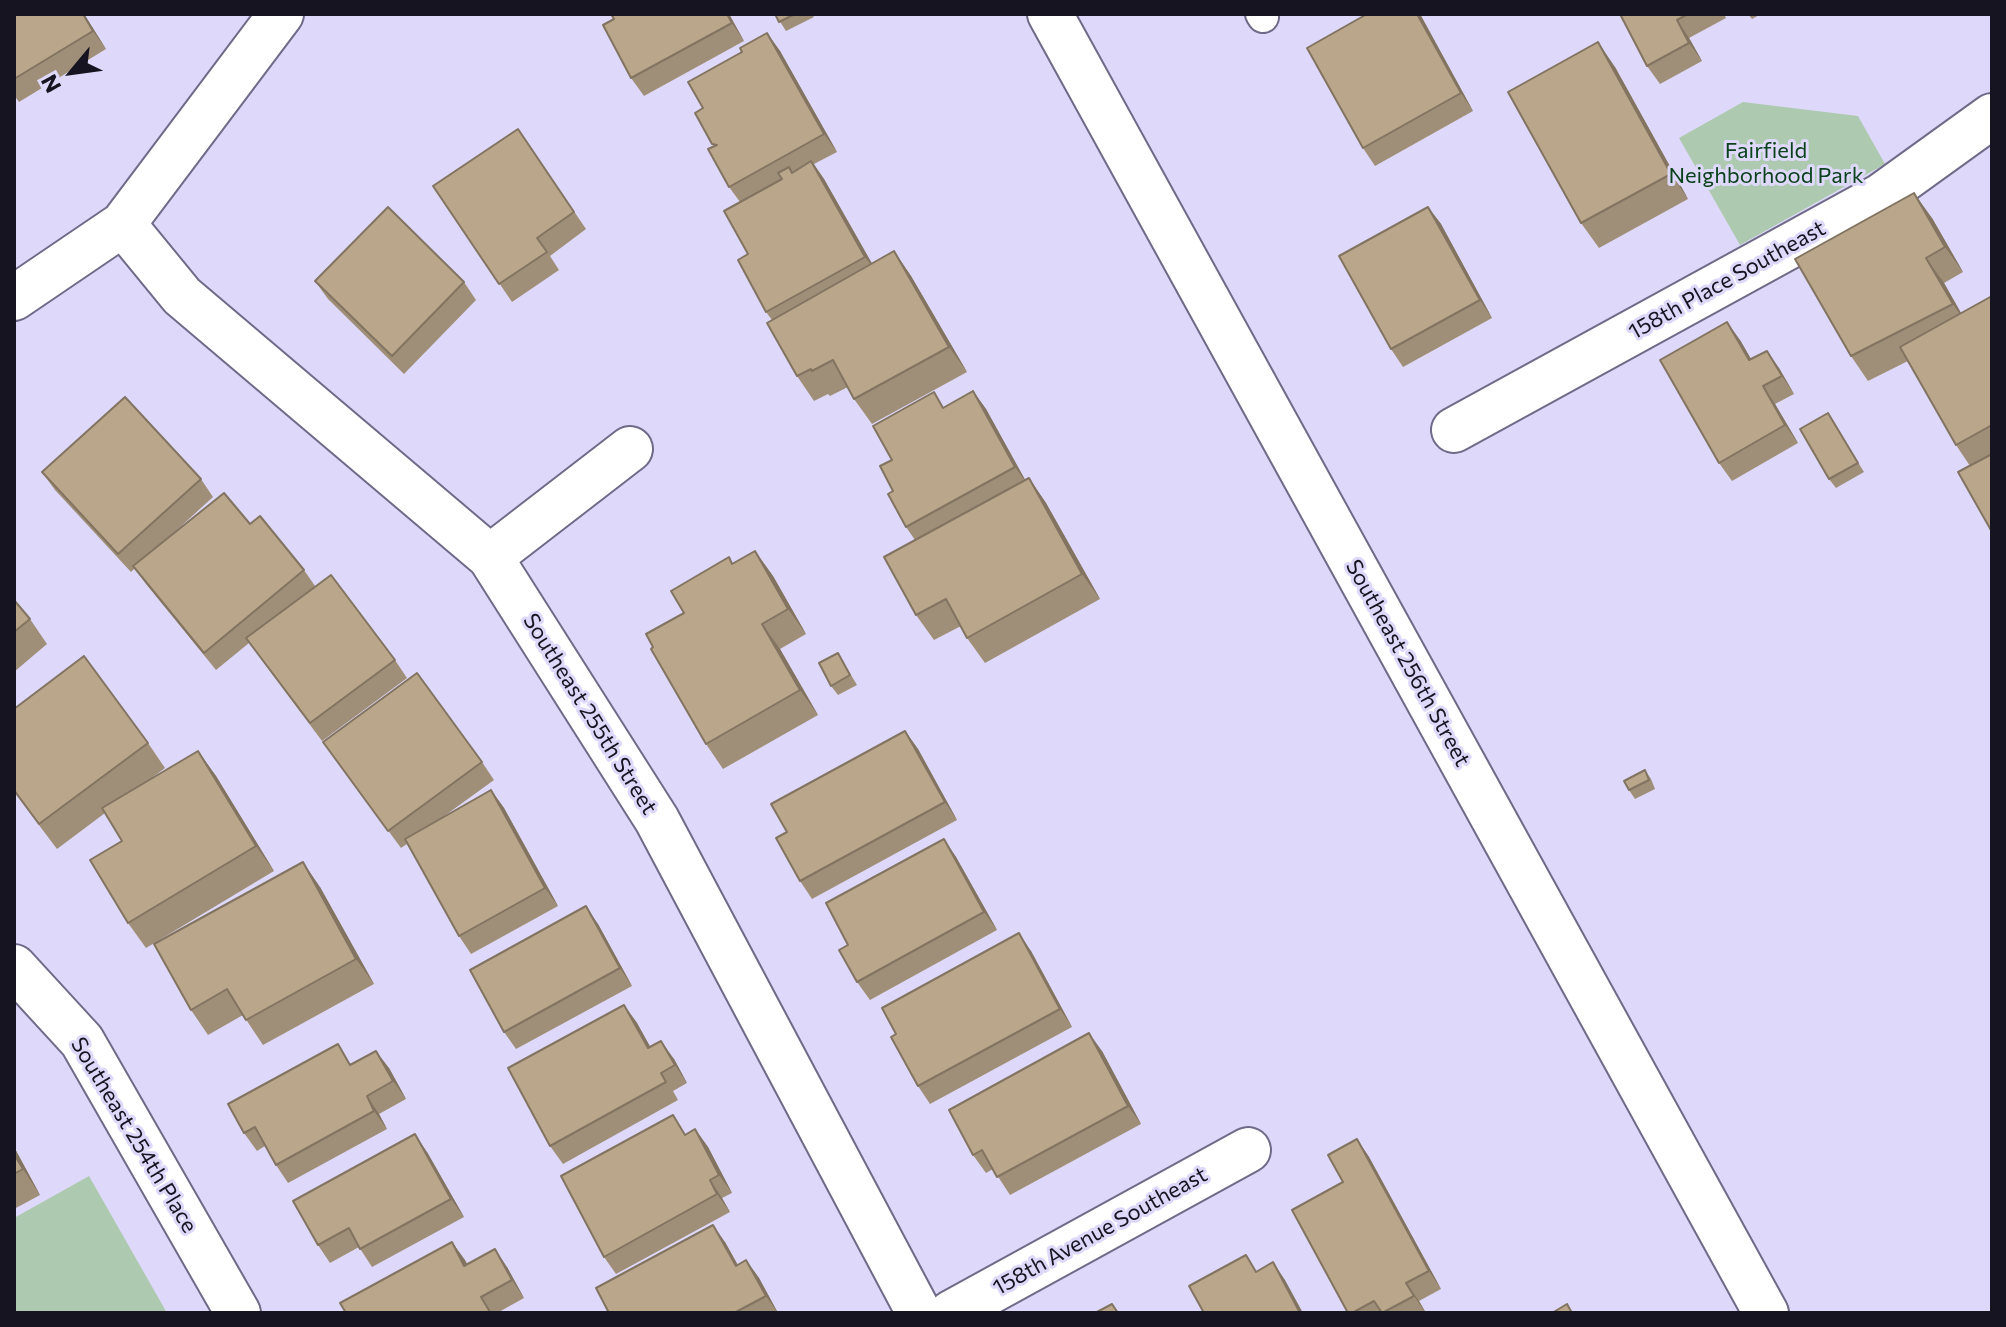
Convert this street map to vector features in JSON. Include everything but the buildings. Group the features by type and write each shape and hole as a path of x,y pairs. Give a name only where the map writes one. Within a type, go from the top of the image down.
{"street":[{"path":"14,298 123,224 281,14"},
{"name":"Southeast 256th Street","path":"1050,14 1766,1313"},
{"name":"158th Place Southeast","path":"1454,430 1881,196 1992,116"},
{"name":"Southeast 255th Street","path":"123,224 182,296 490,557 657,820 919,1313"},
{"path":"490,557 630,449"},
{"name":"Southeast 254th Place","path":"14,967 82,1041 238,1313"},
{"name":"158th Avenue Southeast","path":"951,1313 1248,1150"}],"green space":[{"name":"Fairfield Neighborhood Park","path":"1743,102 1858,116 1885,164 1740,245 1679,138"},
{"path":"89,1176 167,1313 14,1313 14,1218"}]}
